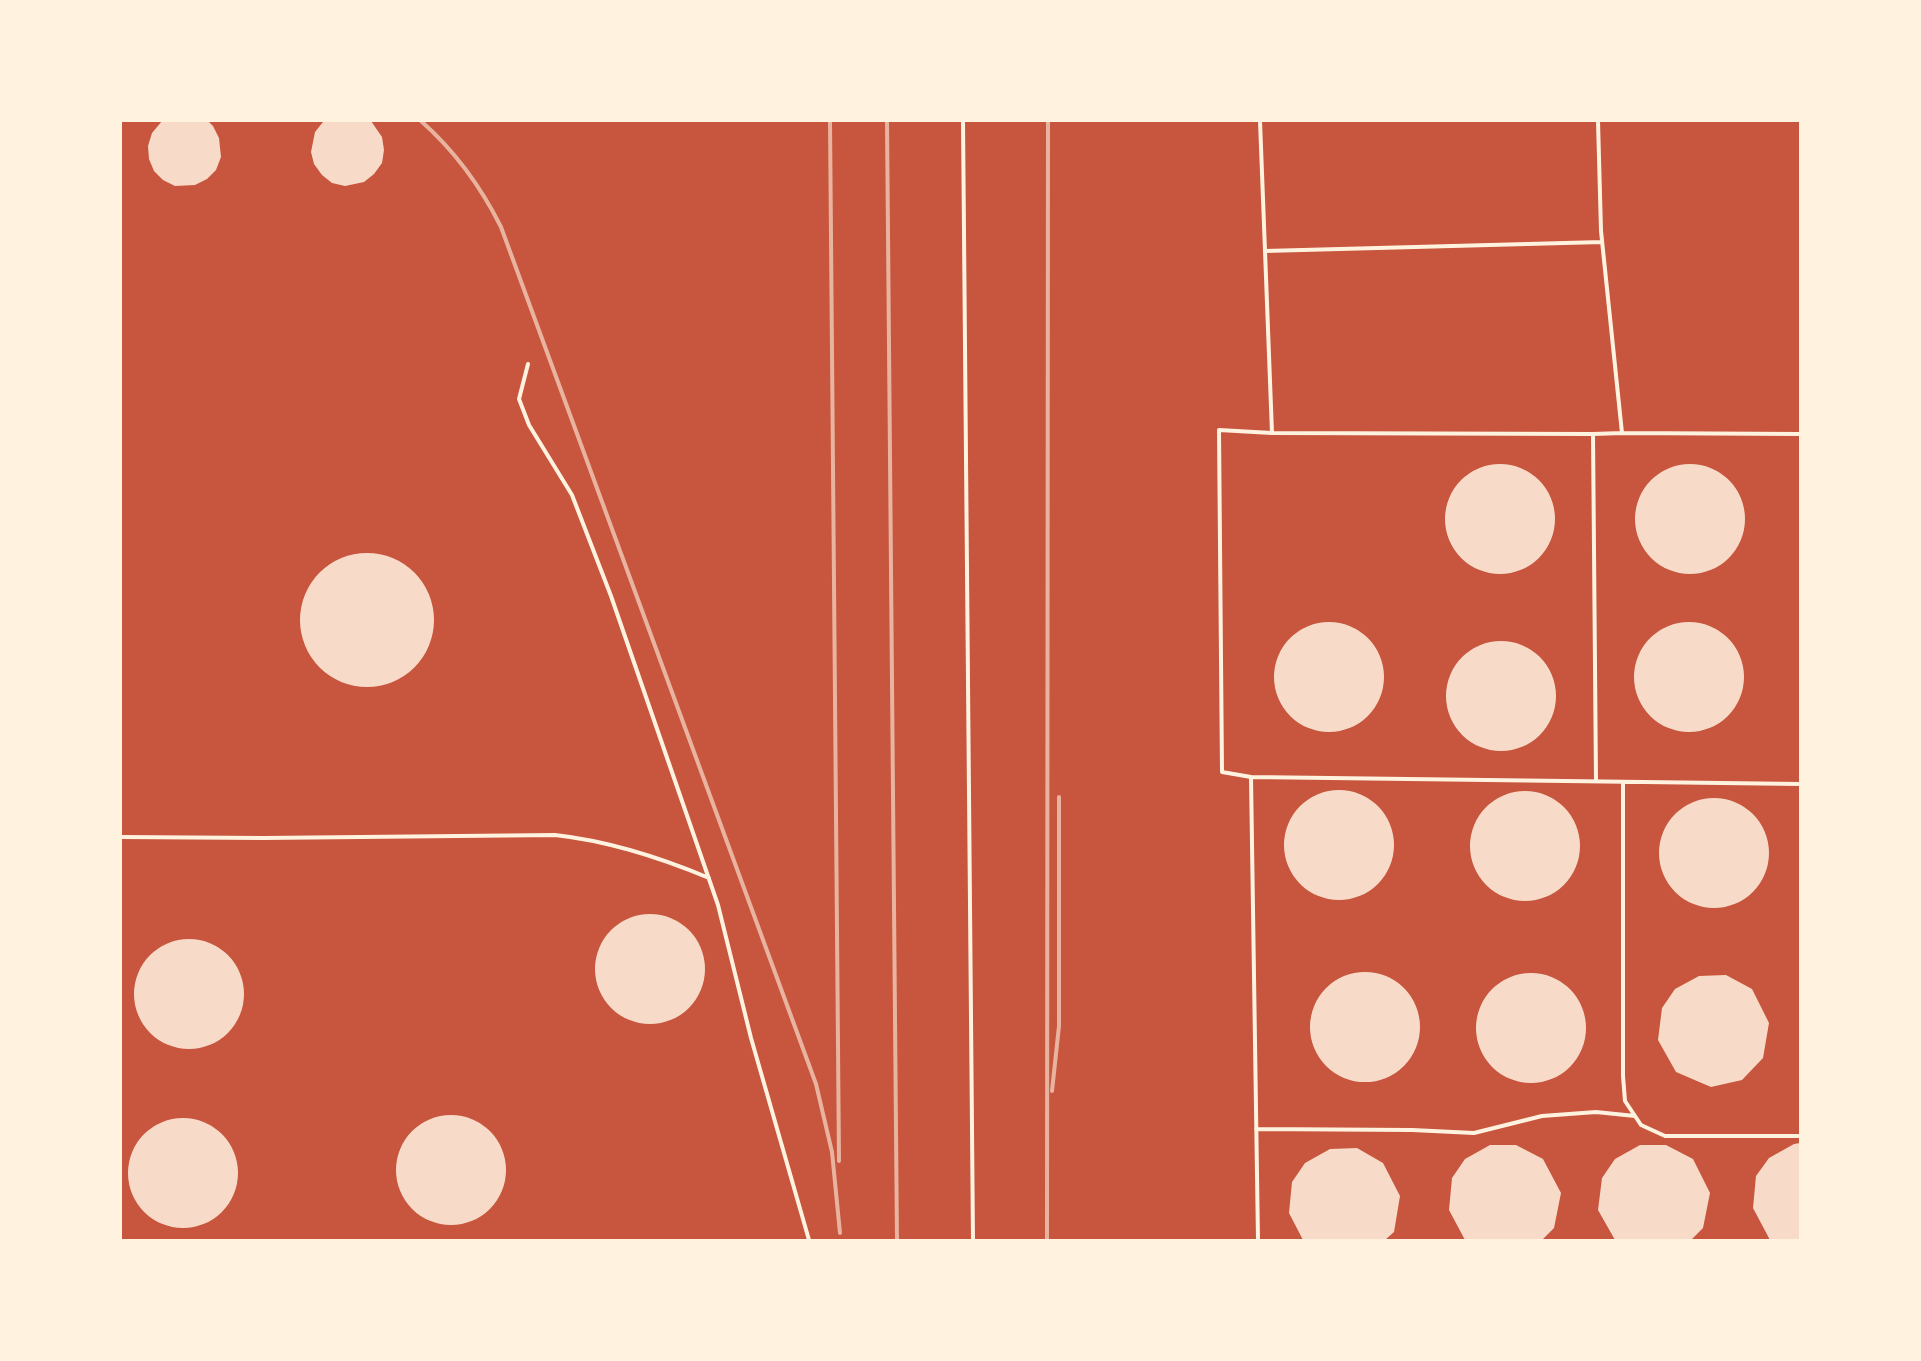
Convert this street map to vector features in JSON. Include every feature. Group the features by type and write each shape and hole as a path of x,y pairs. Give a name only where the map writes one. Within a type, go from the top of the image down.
{"lane":[{"path":"963,121 973,1240"},
{"path":"1260,121 1272,433"},
{"path":"1598,121 1602,242 1622,433"},
{"path":"1265,251 1602,242"},
{"path":"528,364 519,399 529,425 572,494 611,596 709,878 718,905 751,1038 809,1240"},
{"path":"1800,434 1272,433 1219,430 1222,772 1251,778 1800,784"},
{"path":"1593,434 1596,781"},
{"path":"1251,778 1258,1240"},
{"path":"1623,782 1623,1076 1625,1101 1642,1125 1665,1136 1800,1136"},
{"path":"121,837 264,838 554,835 591,839 636,850 709,878"},
{"path":"1256,1129 1412,1130 1474,1133 1542,1116 1596,1112 1635,1116"}],"building":[{"path":"162,121 208,121 213,126 219,138 221,157 216,170 207,179 195,185 175,186 163,180 154,171 149,159 148,146 152,133"},
{"path":"371,121 382,137 384,150 382,163 374,174 364,182 345,186 332,183 322,175 314,164 311,152 315,132 323,122"},
{"path":"1500,464 1521,468 1539,480 1551,498 1555,519 1551,540 1539,558 1521,570 1500,574 1479,570 1461,558 1449,540 1445,519 1449,498 1461,480 1479,468"},
{"path":"1690,464 1711,468 1729,480 1741,498 1745,519 1741,540 1729,558 1711,570 1690,574 1669,570 1651,558 1639,540 1635,519 1639,498 1651,480 1669,468"},
{"path":"367,553 393,558 404,564 414,573 423,583 429,594 434,620 429,646 423,657 414,667 404,676 393,682 367,687 341,682 330,676 320,667 311,657 305,646 300,620 305,594 311,583 320,573 330,564 341,558"},
{"path":"1329,622 1350,626 1368,638 1380,656 1384,677 1380,698 1368,716 1350,728 1329,732 1308,728 1290,716 1278,698 1274,677 1278,656 1290,638 1308,626"},
{"path":"1689,622 1710,626 1728,638 1740,656 1744,677 1740,698 1728,716 1710,728 1689,732 1668,728 1650,716 1638,698 1634,677 1638,656 1650,638 1668,626"},
{"path":"1501,641 1522,645 1540,657 1552,675 1556,696 1552,717 1540,735 1522,747 1501,751 1480,747 1462,735 1450,717 1446,696 1450,675 1462,657 1480,645"},
{"path":"1339,790 1360,794 1378,806 1390,824 1394,845 1390,866 1378,884 1360,896 1339,900 1318,896 1300,884 1288,866 1284,845 1288,824 1300,806 1318,794"},
{"path":"1525,791 1546,795 1564,807 1576,825 1580,846 1576,867 1564,885 1546,897 1525,901 1504,897 1486,885 1474,867 1470,846 1474,825 1486,807 1504,795"},
{"path":"1714,798 1735,802 1753,814 1765,832 1769,853 1765,874 1753,892 1735,904 1714,908 1693,904 1675,892 1663,874 1659,853 1663,832 1675,814 1693,802"},
{"path":"650,914 671,918 689,930 701,948 705,969 701,990 689,1008 671,1020 650,1024 629,1020 611,1008 599,990 595,969 599,948 611,930 629,918"},
{"path":"189,939 210,943 228,955 240,973 244,994 240,1015 228,1033 210,1045 189,1049 168,1045 150,1033 138,1015 134,994 138,973 150,955 168,943"},
{"path":"1365,972 1386,976 1404,988 1416,1006 1420,1027 1416,1048 1404,1066 1386,1078 1365,1082 1344,1078 1326,1066 1314,1048 1310,1027 1314,1006 1326,988 1344,976"},
{"path":"1531,973 1552,977 1570,989 1582,1007 1586,1028 1582,1049 1570,1067 1552,1079 1531,1083 1510,1079 1492,1067 1480,1049 1476,1028 1480,1007 1492,989 1510,977"},
{"path":"1726,975 1752,989 1769,1023 1763,1058 1742,1080 1711,1087 1676,1072 1658,1040 1662,1008 1675,989 1699,976"},
{"path":"451,1115 472,1119 490,1131 502,1149 506,1170 502,1191 490,1209 472,1221 451,1225 430,1221 412,1209 400,1191 396,1170 400,1149 412,1131 430,1119"},
{"path":"183,1118 204,1122 222,1134 234,1152 238,1173 234,1194 222,1212 204,1224 183,1228 162,1224 144,1212 132,1194 128,1173 132,1152 144,1134 162,1122"},
{"path":"1800,1143 1800,1240 1770,1240 1753,1208 1756,1176 1769,1158 1794,1144"},
{"path":"1490,1145 1516,1145 1543,1159 1561,1193 1554,1228 1542,1240 1465,1240 1449,1210 1452,1178 1465,1159"},
{"path":"1640,1145 1666,1145 1693,1159 1710,1193 1703,1228 1691,1240 1615,1240 1598,1210 1602,1178 1615,1159"},
{"path":"1357,1148 1383,1163 1400,1196 1394,1232 1385,1240 1303,1240 1289,1213 1292,1182 1305,1163 1330,1149"}],"railway":[{"path":"421,121 466,170 485,198 501,227 816,1084 832,1152 840,1233"},
{"path":"830,121 839,1161"},
{"path":"887,121 897,1240"},
{"path":"1047,1240 1048,121"},
{"path":"1052,1091 1059,1026 1059,797"}]}
